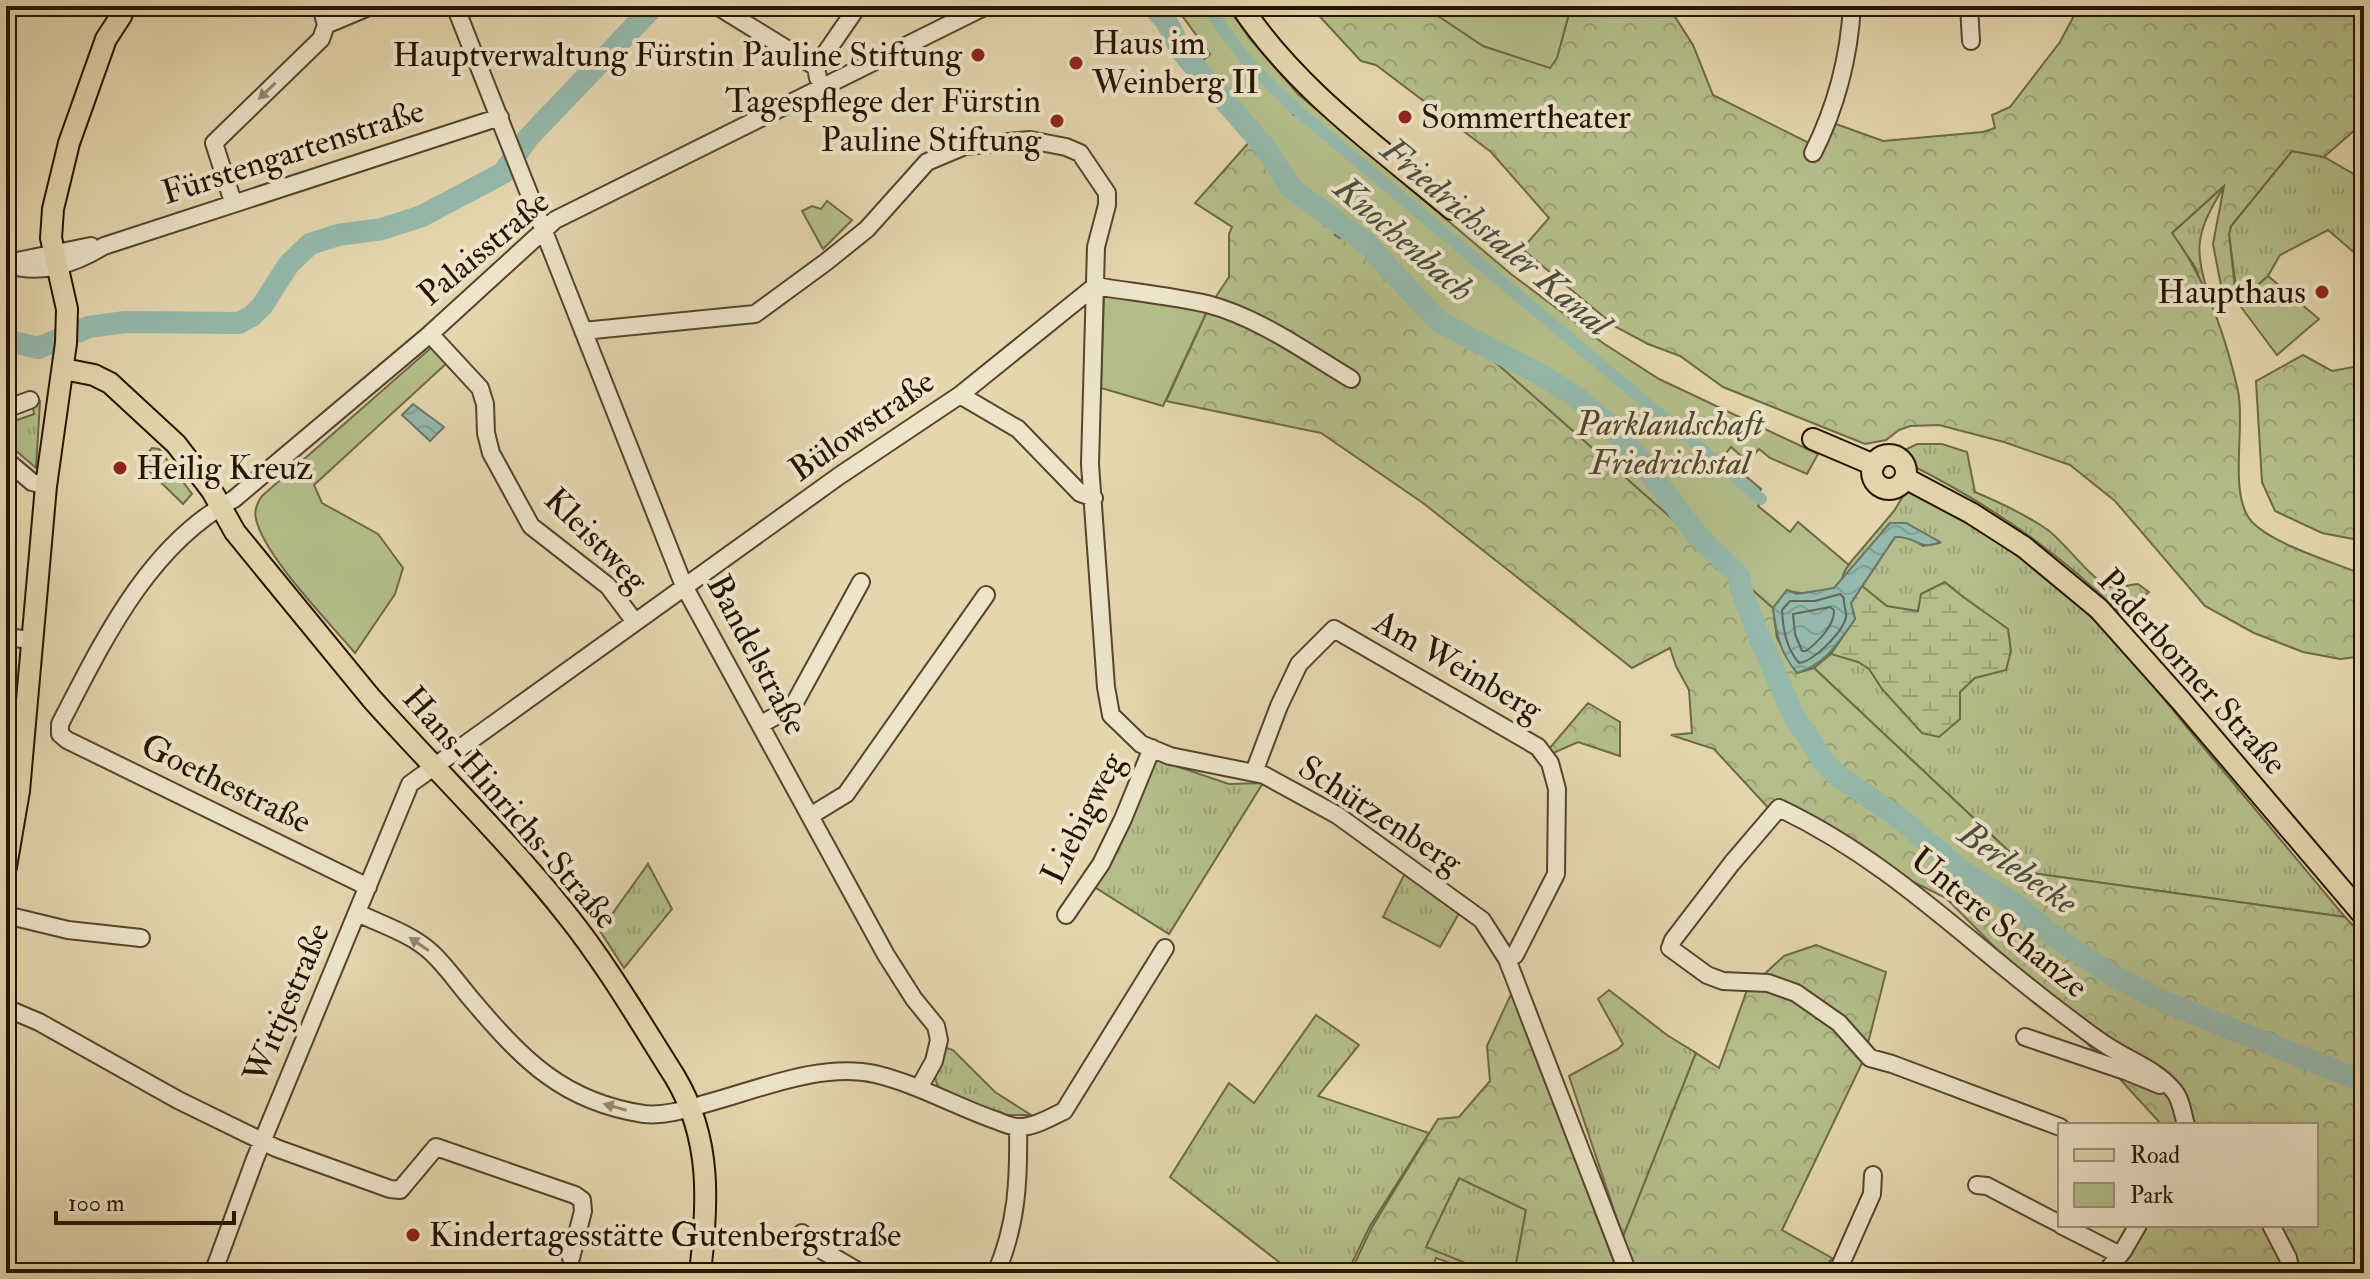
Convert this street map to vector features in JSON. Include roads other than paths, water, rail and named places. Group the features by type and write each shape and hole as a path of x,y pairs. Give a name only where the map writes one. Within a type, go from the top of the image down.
{"main road":[{"path":"106,39 110,6"},
{"path":"6,867 46,486 67,334 64,292 55,261 51,223 71,137 106,39 125,6"},
{"path":"1241,6 1281,59 1320,98 1452,209"},
{"name":"Hans-Hinrichs-Straße","path":"64,369 102,378 126,396 176,444 257,562 351,670 371,698 568,916 666,1062 692,1108 706,1173 700,1273"},
{"name":"Paderborner Straße","path":"1813,439 1874,465 1886,455 1896,456 1904,463 1905,478 1971,513 2024,547 2099,609 2364,916"}],"street":[{"path":"321,6 324,32"},
{"path":"233,202 214,143 324,32 371,6"},
{"name":"Bandelstraße","path":"455,6 684,586 886,955 914,999 936,1026 939,1040 934,1061 919,1088"},
{"path":"717,6 816,67"},
{"path":"820,87 816,67 858,6"},
{"name":"Palaisstraße","path":"60,734 60,724 73,698 139,584 154,565 197,524 234,499 333,418 555,220 986,6"},
{"path":"1813,153 1830,119 1844,74 1852,6"},
{"path":"1969,6 1971,41"},
{"name":"Fürstengartenstraße","path":"55,261 86,256 104,246 233,202 500,117"},
{"name":"Schützenberg","path":"583,331 755,314 867,229 927,162 965,146 1030,140 1080,153 1107,193 1096,247 1090,464 1111,715 1141,744 1170,756 1254,772 1337,815 1482,920 1507,959 1628,1273"},
{"path":"6,263 32,269 55,261"},
{"path":"1095,286 1207,305 1228,312 1255,323 1351,379"},
{"name":"Bülowstraße","path":"432,766 839,476 960,395 1095,286"},
{"name":"Kleistweg","path":"430,334 480,388 491,453 531,526 608,586 635,622"},
{"path":"960,395 1018,429 1080,493 1094,498"},
{"path":"6,409 30,400"},
{"path":"6,460 32,482 46,486"},
{"path":"760,725 793,706 861,582"},
{"path":"810,816 846,794 986,595"},
{"name":"Am Weinberg","path":"1254,772 1299,664 1334,629 1538,747 1550,763 1557,789 1556,874 1515,955 1507,959"},
{"path":"6,637 31,640"},
{"name":"Goethestraße","path":"60,734 368,887"},
{"name":"Liebigweg","path":"1066,915 1101,864 1152,748"},
{"name":"Wittjestraße","path":"213,1273 262,1142 410,784 432,766"},
{"name":"Untere Schanze","path":"2058,1126 1870,1058 1839,1023 1796,993 1768,983 1723,981 1707,975 1670,948 1673,940 1779,808 1815,825 1870,859 1928,902 2073,1022 2114,1051 2150,1069 2176,1092"},
{"path":"358,913 413,939 433,953 505,1040 552,1080 592,1100 624,1111 665,1114 836,1069 875,1074 919,1088 1018,1127 1047,1119 1064,1111 1165,948"},
{"path":"6,915 68,930 141,938"},
{"path":"6,1008 39,1022 178,1100 262,1142 365,1180 400,1190 436,1147 575,1195 582,1200 583,1211 571,1258"},
{"name":"Untere Schanze","path":"2025,1037 2176,1092"},
{"path":"2176,1092 2185,1123"},
{"path":"996,1273 1013,1226 1019,1178 1018,1127"},
{"path":"1837,1273 1872,1194 1873,1175"},
{"path":"1977,1185 1987,1186 2058,1223"},
{"path":"2065,1227 2120,1255"},
{"path":"2105,1273 2137,1227"},
{"path":"2272,1227 2288,1258 2291,1273"},
{"path":"802,1233 818,1248 861,1273"}],"water":[{"path":"413,404 444,427 430,441 402,415"},
{"path":"1890,523 1906,523 1940,542 1927,545 1895,537 1851,603 1855,619 1843,636 1824,658 1797,673 1780,643 1773,608 1787,590 1797,594 1834,588"}],"waterway":[{"name":"Knochenbach","path":"6,340 38,348 89,327 125,322 239,323 262,306 289,264 310,244 338,235 382,229 422,216 503,173 528,138 654,6"},
{"name":"Knochenbach","path":"1152,6 1166,21 1183,53 1264,146 1291,188 1366,243 1438,321 1545,377 1609,424 1697,535 1739,576 1757,632 1793,714 1825,763 1837,775 1902,820 1963,872 2014,903 2051,934 2112,975 2162,1001 2364,1082"},
{"name":"Friedrichstaler Kanal","path":"1208,6 1249,62 1298,111 1761,499"},
{"name":"Friedrichstaler Kanal","path":"1294,114 1298,111"}],"place":[{"name":"Hauptverwaltung Fürstin Pauline Stiftung","path":"978,55"},
{"name":"Haus im Weinberg II","path":"1076,63"},
{"name":"Sommertheater","path":"1405,117"},
{"name":"Tagespflege der Fürstin Pauline Stiftung","path":"1057,121"},
{"name":"Haupthaus","path":"2322,292"},
{"name":"Heilig Kreuz","path":"120,468"},
{"name":"Kindertagesstätte Gutenbergstraße","path":"413,1235"}],"park label":[{"name":"Parklandschaft Friedrichstal","path":"1670,444"}],"water label":[{"name":"Berlebecke","path":"2018,868"}]}
